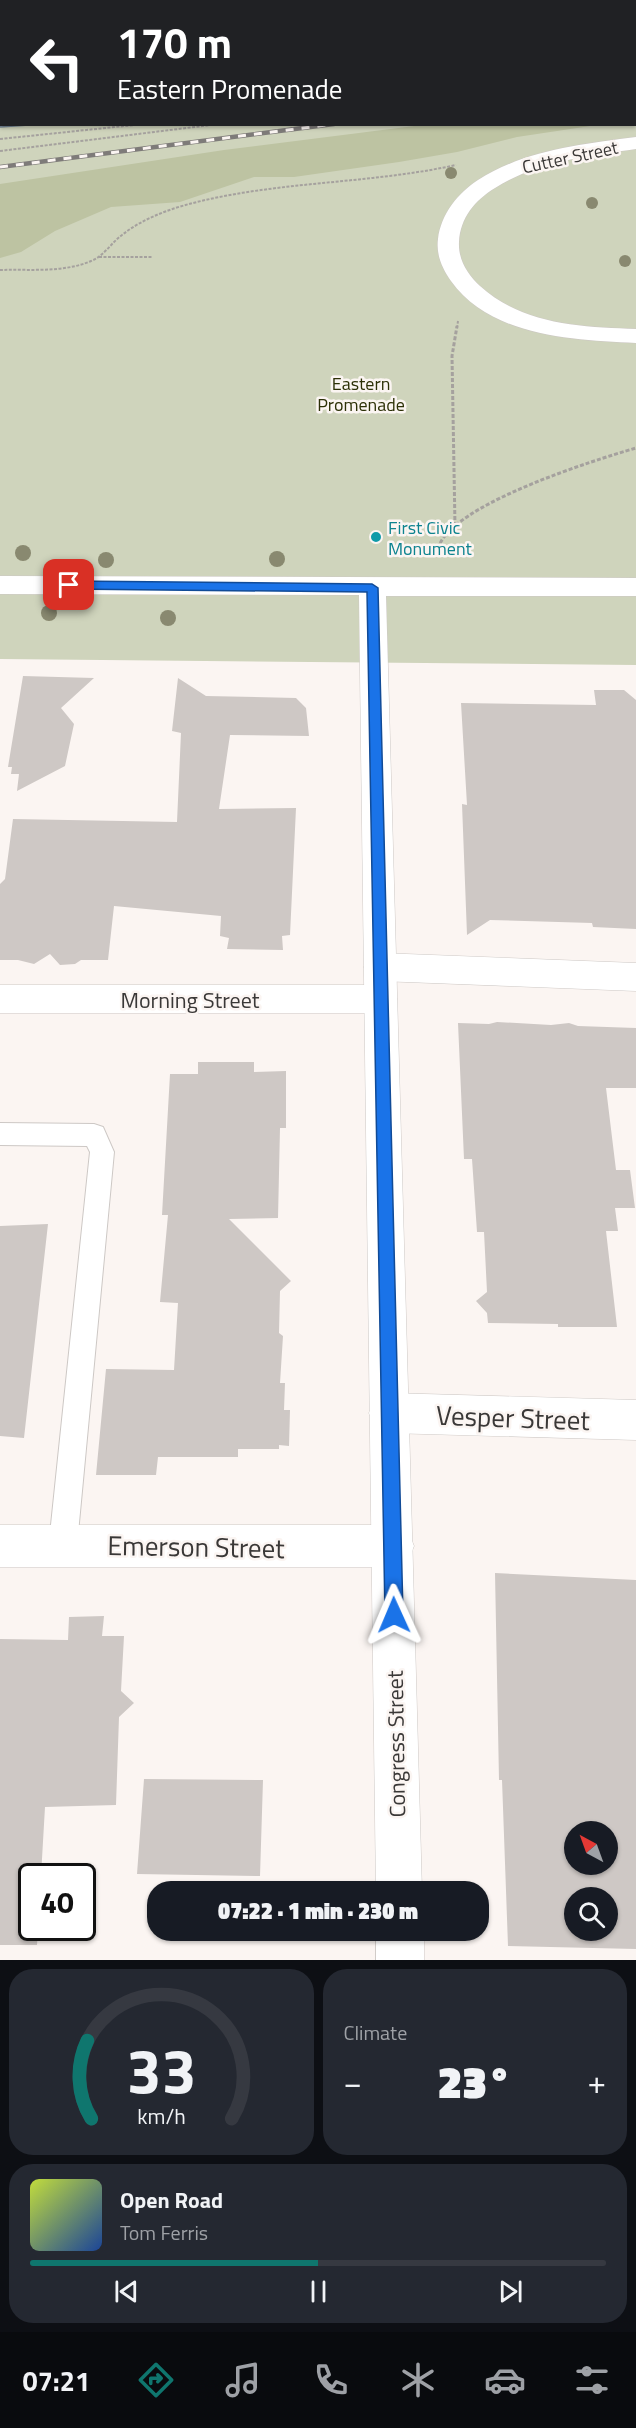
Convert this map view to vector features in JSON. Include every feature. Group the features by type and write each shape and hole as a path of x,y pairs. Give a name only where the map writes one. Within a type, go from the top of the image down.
{"street":[{"name":"Cutter Street","path":"636,143 545,158 494,179 470,197 460,209 449,231 448,248 456,270 469,288 507,314 559,329 636,336"},
{"path":"0,585 372,588 636,587"},
{"name":"Congress Street","path":"372,588 399,1881"},
{"name":"Morning Street","path":"0,999 380,983 636,977"},
{"name":"Vesper Street","path":"389,1413 636,1420"},
{"name":"Emerson Street","path":"0,1546 393,1546"},
{"path":"400,1941 400,1960"}],"lane":[{"path":"0,1134 94,1135 102,1152 63,1545"}],"path":[{"path":"0,139 125,126"},
{"path":"0,151 203,126"},
{"path":"98,257 115,241 137,226 180,207 236,195 435,170"},
{"path":"0,270 73,266 98,257 153,257"},
{"path":"455,526 452,356 459,314"},
{"path":"435,550 444,536 455,526 533,483 636,448"}],"green space":[{"path":"414,126 590,126 517,137 457,152 399,162 294,177 254,177 180,202 111,207 55,231 21,252 0,258 0,184 224,150"},
{"name":"Eastern Promenade","path":"636,126 636,665 0,659 0,127"}],"building":[{"path":"23,676 94,678 61,708 74,724 65,766 17,791 19,774 11,774 12,767 8,767"},
{"path":"178,678 206,696 296,698 306,708 309,736 230,735 219,809 296,808 290,935 282,936 283,950 227,949 229,938 220,936 221,916 114,906 108,960 81,960 75,964 60,965 50,954 34,964 18,960 0,960 0,884 5,879 13,819 177,822 181,733 172,731"},
{"path":"594,690 624,690 636,700 636,929 593,927 592,923 490,920 467,935 462,804 467,805 461,703 596,705"},
{"path":"497,1022 551,1025 569,1023 578,1026 636,1028 636,1088 606,1088 616,1170 630,1170 635,1208 615,1208 618,1231 606,1231 617,1327 558,1327 558,1324 488,1323 487,1313 476,1301 487,1292 484,1232 477,1232 472,1159 464,1159 458,1023"},
{"path":"198,1062 254,1062 254,1072 286,1071 286,1128 280,1128 278,1218 229,1219 291,1281 280,1291 279,1333 283,1336 280,1383 285,1383 284,1410 290,1410 289,1446 279,1445 279,1449 238,1449 238,1457 158,1457 156,1475 96,1475 106,1369 174,1370 178,1303 160,1302 168,1215 162,1215 170,1074 198,1074"},
{"path":"48,1224 24,1438 0,1436 0,1226"},
{"path":"495,1573 636,1580 636,1949 508,1946 502,1780 499,1780"},
{"path":"104,1616 102,1636 124,1636 121,1691 134,1703 119,1717 116,1805 45,1807 42,1863 18,1863 18,1941 37,1941 37,1945 0,1945 0,1639 68,1640 69,1617"},
{"path":"144,1779 263,1780 260,1876 137,1874"}],"railway":[{"path":"0,167 318,126"}],"place":[{"name":"First Civic Monument","path":"376,537"}],"route":[{"path":"69,585 372,588 394,1615"}]}
